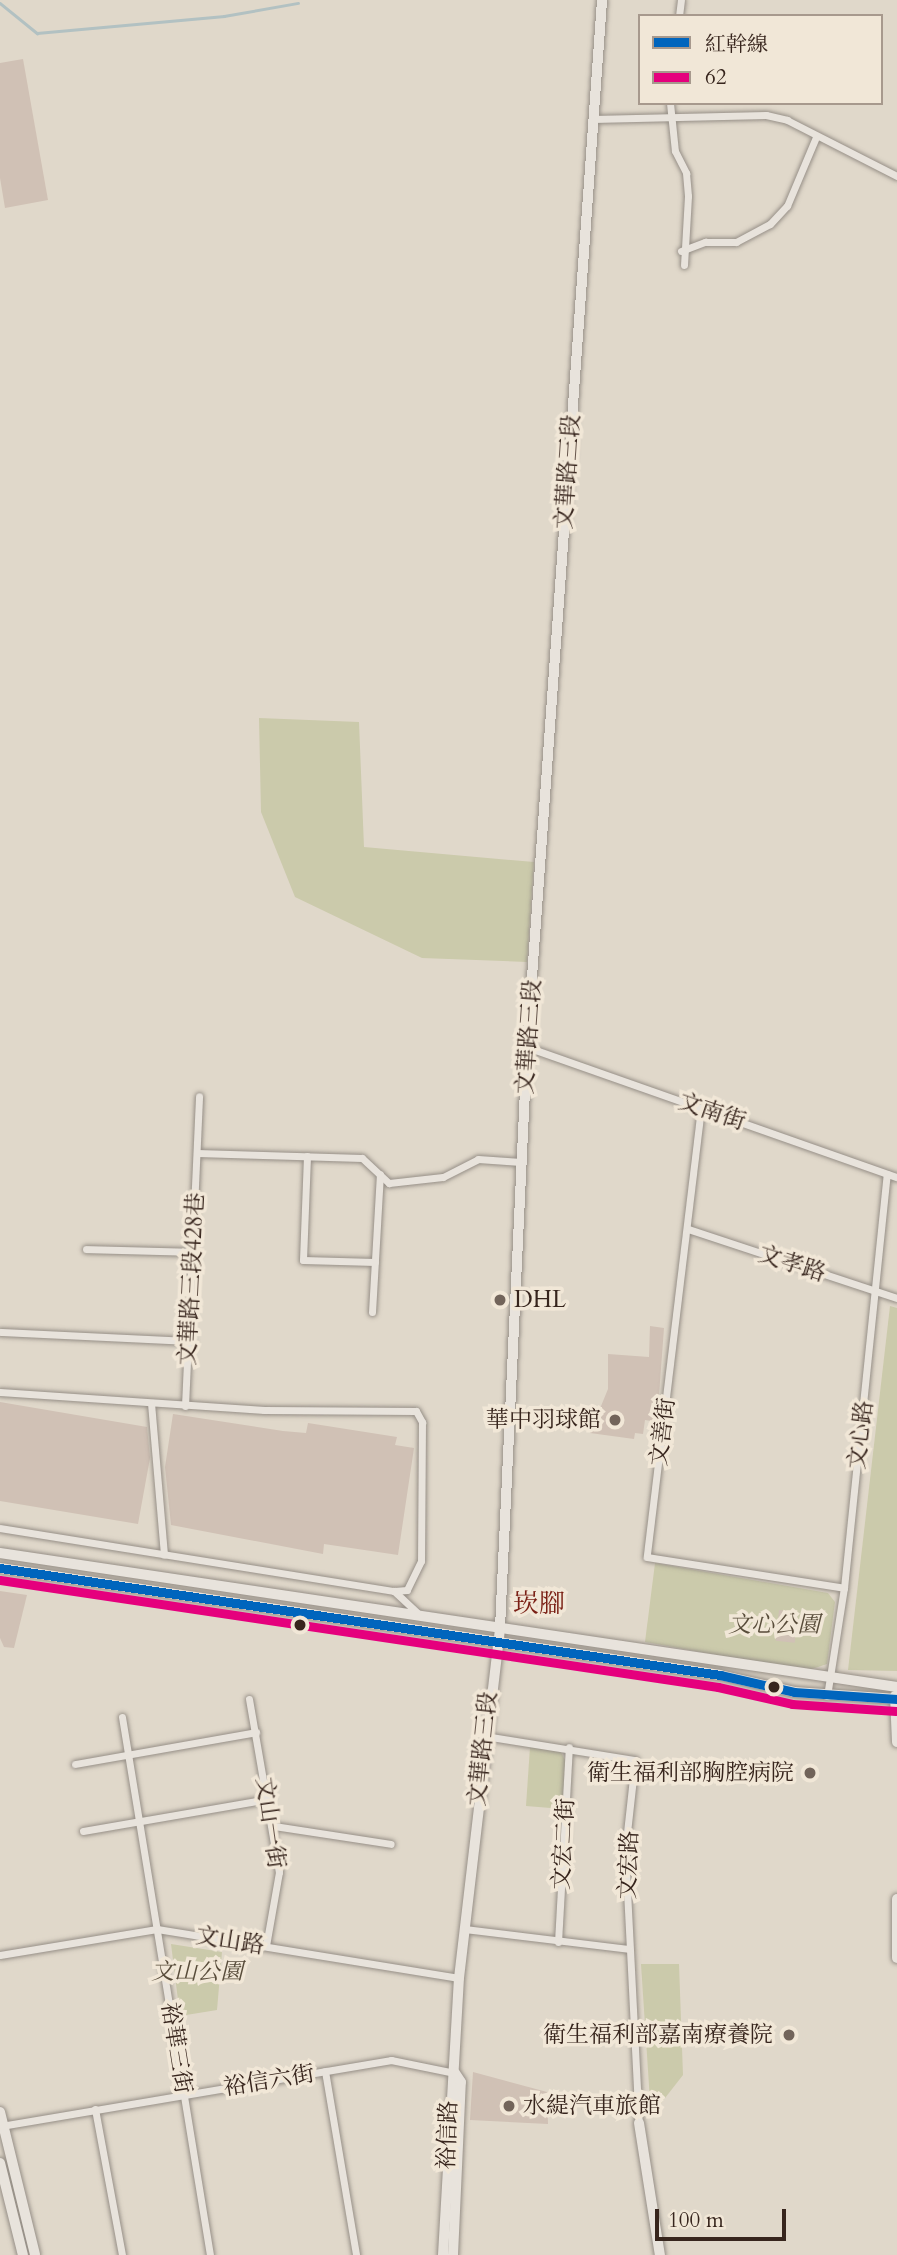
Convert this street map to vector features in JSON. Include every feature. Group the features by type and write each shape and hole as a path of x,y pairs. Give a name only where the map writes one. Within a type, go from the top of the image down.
{"street":[{"name":"文華路三段","path":"458,2078 459,1978 494,1641 500,1628 527,1047 602,0"},
{"path":"670,105 675,151 686,173 688,196 681,251 684,265"},
{"path":"593,119 672,115 766,116 816,136 897,176"},
{"path":"681,251 705,242 736,242 770,224 787,206 816,136"},
{"name":"文南街","path":"527,1047 897,1177"},
{"name":"文華路三段428巷","path":"185,1406 191,1341 199,1096"},
{"name":"文善街","path":"701,1108 647,1557 844,1588"},
{"path":"197,1153 362,1158 389,1182 443,1177 478,1159 522,1162"},
{"path":"307,1156 303,1259 375,1262"},
{"path":"372,1312 380,1174"},
{"name":"文心路","path":"827,1696 832,1681 844,1588 878,1292 887,1174"},
{"name":"文孝路","path":"688,1230 897,1298"},
{"path":"86,1249 194,1252"},
{"path":"0,1332 191,1341"},
{"path":"0,1392 185,1406 416,1411 422,1422 421,1561 407,1590 394,1591 0,1528"},
{"path":"151,1402 164,1554"},
{"path":"0,1553 832,1681 897,1687"},
{"path":"0,1568 494,1641 827,1696 896,1697 897,1742"},
{"path":"394,1591 423,1617"},
{"name":"文山一街","path":"249,1699 274,1826 279,1872 266,1946"},
{"name":"裕華三街","path":"122,1717 210,2255"},
{"path":"75,1764 256,1732"},
{"name":"文宏路","path":"484,1736 569,1747 635,1760 625,1851 639,2123"},
{"name":"文宏二街","path":"558,1942 569,1747"},
{"path":"83,1831 268,1799"},
{"path":"274,1826 391,1844"},
{"path":"897,1899 897,1958"},
{"name":"文山路","path":"0,1955 157,1929 459,1978"},
{"path":"464,1929 629,1949"},
{"name":"裕信六街","path":"2,2126 398,2060 458,2078"},
{"path":"325,2071 356,2255"},
{"name":"裕信路","path":"443,2255 458,2078"},
{"name":"裕信路","path":"453,2255 458,2078"},
{"path":"94,2109 122,2255"},
{"path":"0,2112 35,2255"},
{"path":"639,2123 660,2255"},
{"path":"0,2163 23,2255"}],"green space":[{"path":"259,718 359,722 364,847 534,862 527,962 422,958 295,897 261,812"},
{"path":"890,1306 897,1308 897,1671 848,1670"},
{"name":"文心公園","path":"655,1563 828,1593 835,1602 827,1664 806,1671 645,1642"},
{"path":"530,1747 560,1750 567,1764 563,1809 526,1806"},
{"name":"文山公園","path":"171,1944 222,1952 217,2010 180,2016"},
{"path":"641,1964 679,1964 683,2075 651,2116"}],"building":[{"path":"23,59 48,200 5,208 0,178 0,63"},
{"path":"650,1326 664,1328 657,1422 645,1420 643,1434 635,1433 634,1439 590,1433 608,1389 608,1354 649,1357"},
{"path":"0,1402 147,1427 150,1458 138,1524 0,1501"},
{"path":"173,1414 283,1431 306,1433 308,1423 397,1437 395,1445 414,1448 398,1555 324,1544 323,1554 171,1525 165,1467"},
{"path":"0,1591 27,1595 14,1648 4,1647 0,1638"},
{"path":"779,1610 798,1612 795,1643 776,1641"},
{"name":"水緹汽車旅館","path":"473,2072 547,2092 548,2124 470,2120"}],"waterway":[{"path":"0,3 37,33 224,16 298,3"}],"transit line":[{"name":"紅幹線","path":"0,1568 720,1675 794,1692 897,1699"},
{"name":"62","path":"0,1580 718,1687 792,1704 896,1711"}],"place":[{"name":"DHL","path":"500,1300"},
{"name":"華中羽球館","path":"615,1420"},
{"name":"衛生福利部胸腔病院","path":"810,1773"},
{"name":"衛生福利部嘉南療養院","path":"789,2035"},
{"name":"水緹汽車旅館","path":"509,2106"}],"district":[{"name":"崁腳","path":"539,1604"}]}
